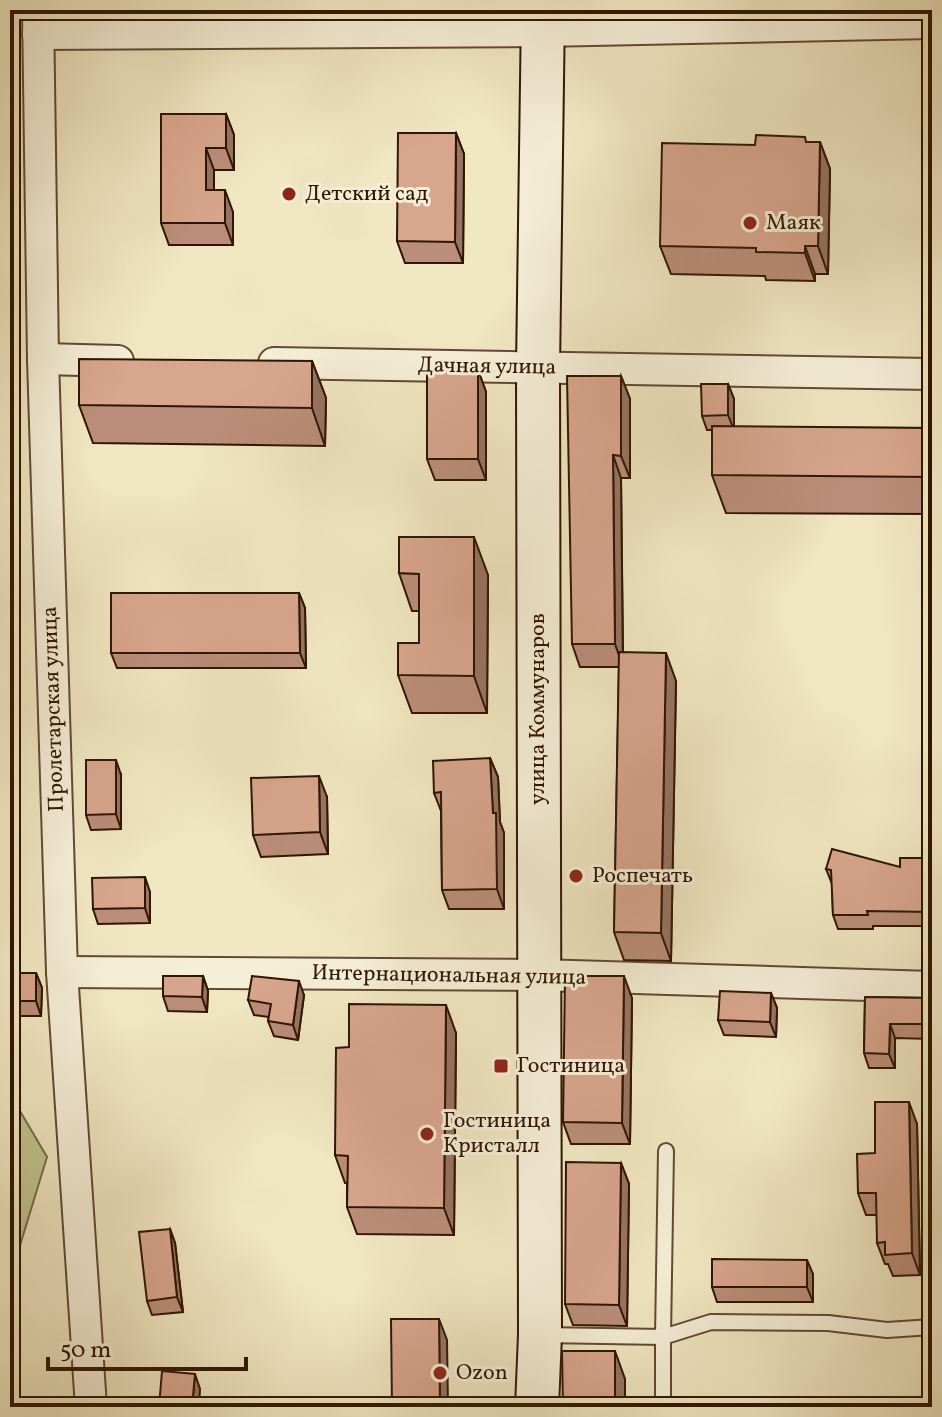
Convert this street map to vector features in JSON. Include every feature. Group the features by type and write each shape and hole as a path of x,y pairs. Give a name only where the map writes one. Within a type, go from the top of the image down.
{"main road":[{"name":"улица Коммунаров","path":"537,1407 540,1335 538,368 543,20"}],"street":[{"path":"38,22 543,20 932,23"},
{"name":"Пролетарская улица","path":"38,22 43,359 62,972 91,1407"},
{"path":"43,359 138,361"},
{"name":"Дачная улица","path":"250,363 932,374"},
{"name":"Интернациональная улица","path":"62,972 539,975 932,987"}],"lane":[{"path":"663,1407 666,1151"},
{"path":"540,1335 663,1337 711,1322 828,1323 887,1330 932,1327 932,1284"}],"green space":[{"path":"10,1094 47,1157 18,1252 10,1248"}],"building":[{"path":"926,38 932,38 932,103 927,104"},
{"path":"161,114 226,114 226,148 206,148 206,190 225,190 225,223 161,223"},
{"name":"Детский сад","path":"398,133 456,133 455,242 397,241"},
{"name":"Маяк","path":"756,135 805,137 806,142 820,142 818,246 805,246 805,253 756,252 756,248 660,246 662,143 755,145"},
{"path":"79,359 312,361 312,408 79,405"},
{"path":"427,370 478,370 478,459 427,459"},
{"path":"567,376 621,376 621,456 613,455 615,644 572,644"},
{"path":"701,384 728,384 728,415 702,416"},
{"path":"712,426 932,428 932,477 712,475"},
{"path":"399,537 474,537 474,676 398,675 398,643 419,643 419,574 399,573"},
{"path":"111,593 299,593 300,653 111,653"},
{"path":"619,652 666,653 661,933 614,932"},
{"path":"490,758 493,813 496,813 497,889 442,890 441,792 434,793 433,761"},
{"path":"86,760 116,760 116,814 86,815"},
{"path":"319,776 320,832 253,835 251,778"},
{"path":"832,849 900,867 900,858 925,858 925,888 932,888 932,912 867,911 868,915 833,915 831,870 826,869"},
{"path":"145,877 145,908 93,909 92,878"},
{"path":"10,973 36,973 36,1001 10,1001"},
{"path":"163,976 203,976 202,997 163,996"},
{"path":"252,976 299,981 293,1025 268,1021 271,1004 248,1000"},
{"path":"565,976 624,976 622,1123 563,1122"},
{"path":"720,991 771,993 770,1022 718,1020"},
{"path":"865,997 932,998 932,1024 890,1024 889,1054 864,1053"},
{"path":"349,1004 446,1005 444,1208 347,1207 348,1156 335,1155 336,1048 349,1047"},
{"path":"875,1102 909,1102 912,1253 885,1255 885,1242 877,1243 876,1193 858,1193 857,1154 875,1153"},
{"path":"566,1162 621,1163 619,1305 565,1304"},
{"path":"170,1229 177,1297 147,1301 139,1232"},
{"path":"712,1259 807,1260 807,1287 712,1287"},
{"path":"391,1319 439,1319 440,1407 392,1407"},
{"path":"562,1351 615,1351 615,1407 563,1407"},
{"path":"162,1371 195,1374 192,1407 159,1407"}],"place":[{"name":"Детский сад","path":"289,194"},
{"name":"Маяк","path":"750,223"},
{"name":"Роспечать","path":"576,876"},
{"name":"Гостиница","path":"501,1066"},
{"name":"Гостиница Кристалл","path":"427,1134"},
{"name":"Ozon","path":"440,1373"}]}
